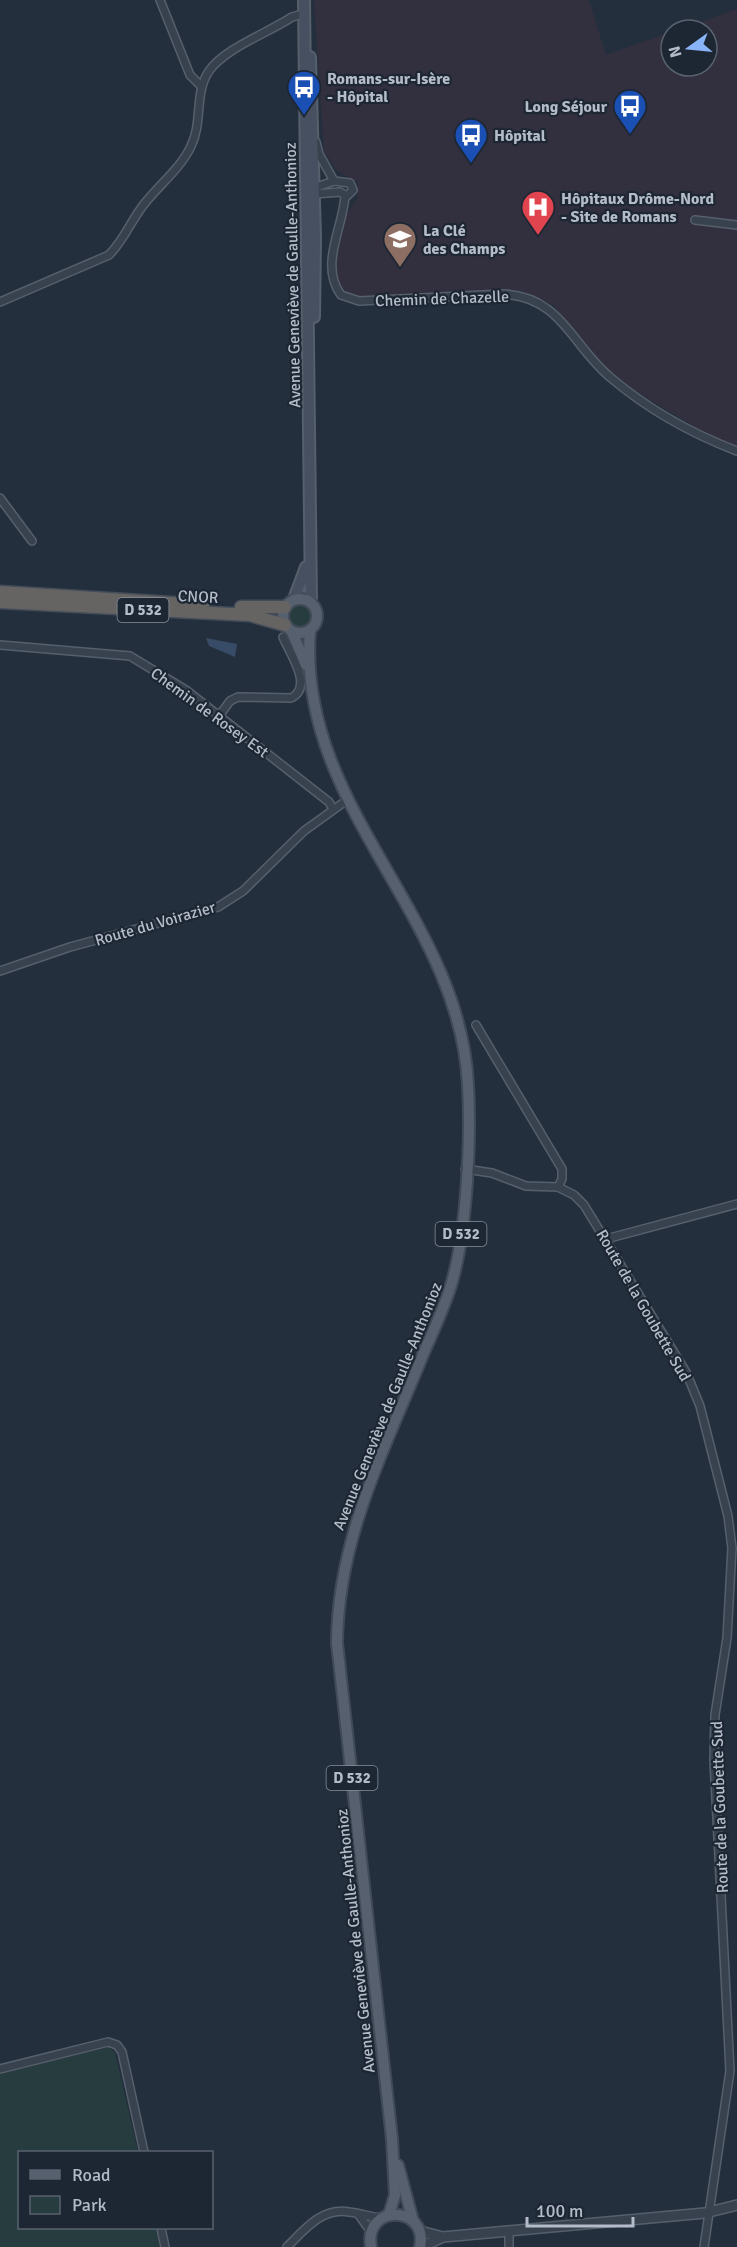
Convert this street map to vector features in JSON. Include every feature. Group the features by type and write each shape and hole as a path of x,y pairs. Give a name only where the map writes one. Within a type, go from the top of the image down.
{"highway":[{"name":"CNOR","path":"0,592 264,608 289,603"},
{"name":"CNOR","path":"0,602 250,615 287,631"}],"main road":[{"name":"Avenue Geneviève de Gaulle-Anthonioz","path":"305,0 303,14 304,157 311,602"},
{"name":"Avenue Geneviève de Gaulle-Anthonioz","path":"305,0 313,109 315,292 309,395"},
{"name":"Avenue Geneviève de Gaulle-Anthonioz","path":"289,603 306,569 310,549"},
{"path":"311,602 317,615 310,630 298,633 287,631 282,612 289,603 311,602"},
{"name":"Avenue Geneviève de Gaulle-Anthonioz","path":"310,630 311,679 323,744 347,800 427,943 452,1000 468,1081 461,1238 452,1282 356,1520 342,1576 339,1601 338,1643 392,2139 395,2194 385,2217"},
{"name":"Avenue Geneviève de Gaulle-Anthonioz","path":"287,631 311,679"},
{"name":"Avenue Geneviève de Gaulle-Anthonioz","path":"392,2139 413,2221"},
{"path":"371,2247 371,2232 385,2217 402,2215 413,2221 420,2231 421,2247"}],"street":[{"path":"160,0 190,75 201,86"},
{"path":"0,302 109,255 122,243 143,204 191,146 196,131 201,86 221,57 292,17 303,14"},
{"path":"313,109 317,147 334,181 342,184 348,183 353,187 351,195 313,191"},
{"path":"304,157 313,191"},
{"path":"306,205 313,191 334,181"},
{"name":"Chemin de Chazelle","path":"342,184 343,194 333,247 332,276 341,295 358,301 521,295 556,315 597,365 646,405 704,438 737,451"},
{"path":"695,220 737,225"},
{"path":"0,498 32,541"},
{"path":"219,716 230,701 237,697 291,698 298,695 302,689 301,680 287,631"},
{"name":"Chemin de Rosey Est","path":"0,645 130,656 186,690 329,802 333,809"},
{"name":"Route du Voirazier","path":"0,971 70,947 218,907 243,891 304,831 347,800"},
{"path":"465,1169 492,1173 526,1185 558,1187 563,1174 476,1025"},
{"name":"Route de la Goubette Sud","path":"558,1187 574,1195 584,1205 690,1381 700,1406 728,1516 732,1548 727,1638 716,1715 714,1760 729,2071 704,2247"},
{"path":"606,1239 737,1204"},
{"path":"0,2069 108,2042 117,2045 122,2052 144,2151"},
{"path":"420,2231 443,2237 509,2232 709,2212 737,2205"},
{"path":"287,2247 310,2224 324,2214 337,2211 385,2217"},
{"path":"359,2215 371,2232"},
{"path":"160,2229 165,2247"},
{"path":"509,2232 509,2247"},
{"path":"421,2247 443,2237"}],"shaded area":[{"name":"Hôpitaux Drôme-Nord - Site de Romans","path":"314,0 589,0 606,55 659,36 659,78 719,78 719,18 712,18 737,9 737,447 711,437 624,384 607,369 554,306 522,291 347,297 339,289 334,275 336,251 342,221 357,199 358,182 337,171 324,151"}],"green space":[{"path":"300,604 308,608 312,616 308,624 300,628 292,624 288,616 292,608"},
{"path":"109,2047 115,2053 138,2151 18,2151 18,2229 156,2229 160,2247 0,2247 0,2073"}],"water":[{"path":"206,638 237,644 235,657 209,646"}],"place":[{"name":"Romans-sur-Isère - Hôpital","path":"304,116"},
{"name":"Long Séjour","path":"630,135"},
{"name":"Hôpital","path":"471,164"},
{"name":"Hôpitaux Drôme-Nord - Site de Romans","path":"538,236"},
{"name":"La Clé des Champs","path":"400,268"}]}
